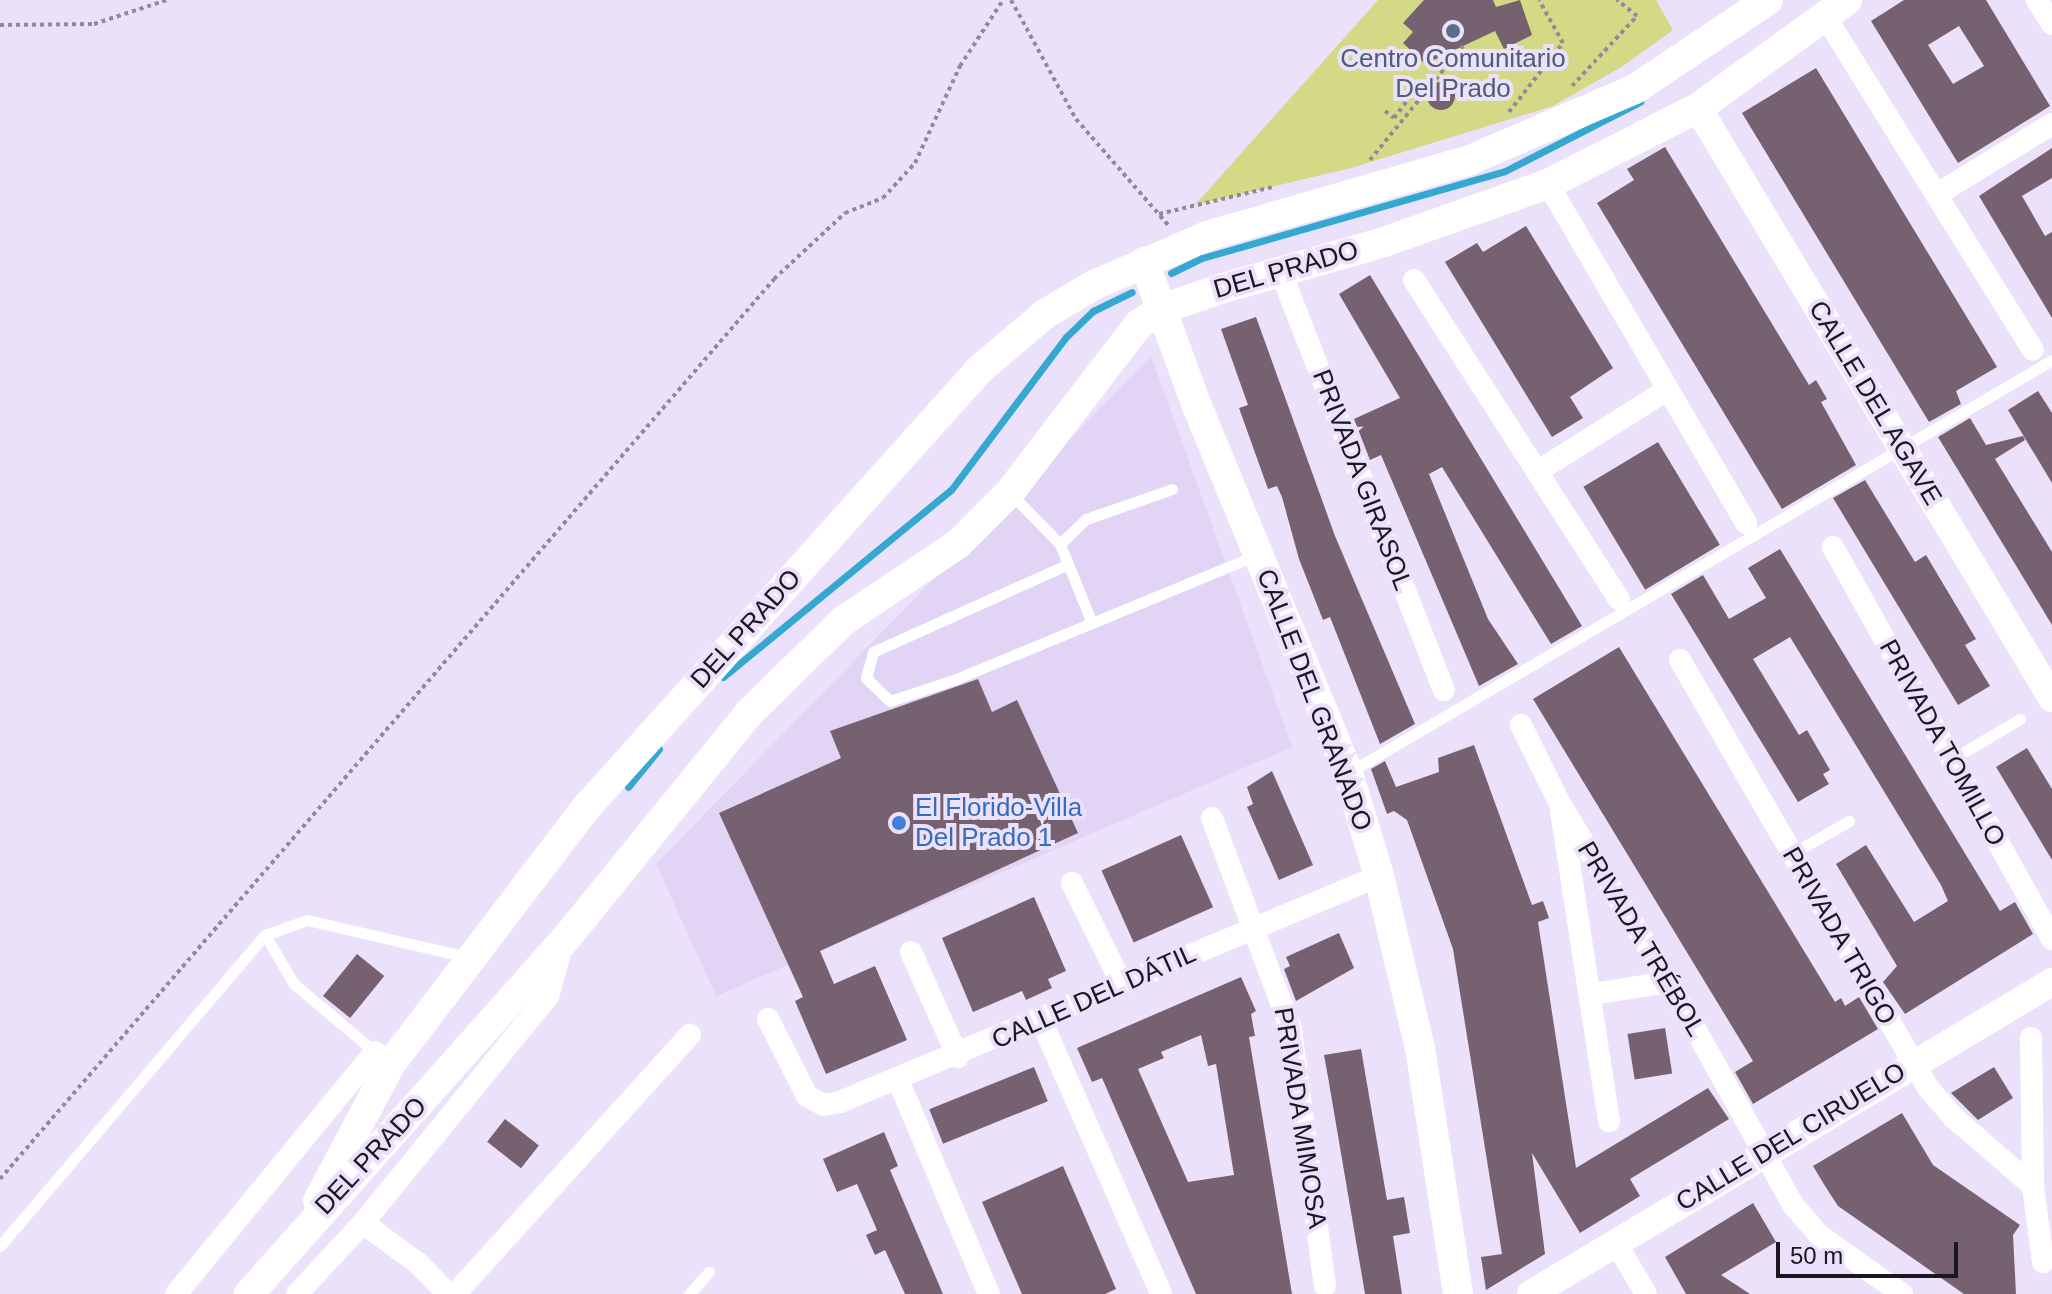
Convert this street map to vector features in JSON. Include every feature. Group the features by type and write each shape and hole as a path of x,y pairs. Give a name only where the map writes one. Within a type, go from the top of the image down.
{"main road":[{"name":"DEL PRADO","path":"306,1225 382,1058 586,808 980,369 1045,314 1144,262 1184,245 1470,160 1635,89 1768,0"},
{"name":"DEL PRADO","path":"306,1225 563,942 748,714 843,621 958,544 1010,492 1113,351 1162,309 1280,270 1384,242 1548,184 1698,108 1836,8"},
{"name":"CALLE DEL GRANADO","path":"1144,262 1258,555 1348,773 1379,876 1420,1048 1458,1294"},
{"path":"249,1294 306,1225"}],"street":[{"path":"2037,0 2052,24"},
{"path":"1836,8 1939,193 2042,355"},
{"name":"CALLE DEL AGAVE","path":"1698,108 2052,698"},
{"path":"1939,193 2052,124"},
{"path":"1548,184 1746,523"},
{"name":"PRIVADA GIRASOL","path":"1280,270 1444,690"},
{"path":"1414,280 1619,599"},
{"path":"1538,471 1667,390"},
{"name":"PRIVADA TOMILLO","path":"1833,547 2052,939"},
{"name":"PRIVADA TRIGO","path":"1680,660 1914,1062 1953,1117 2033,1186"},
{"name":"PRIVADA TRÉBOL","path":"1521,725 1560,804 1669,982 1793,1205 1819,1235 1902,1294"},
{"path":"1560,804 1571,897 1592,994 1609,1121"},
{"name":"PRIVADA MIMOSA","path":"1212,818 1291,1029 1325,1286"},
{"name":"CALLE DEL DÁTIL","path":"768,1019 807,1096 824,1105 958,1057 1379,876"},
{"path":"1072,883 1122,984"},
{"path":"297,1294 363,1223 548,996 563,942"},
{"path":"911,952 958,1057"},
{"path":"1592,994 1669,982"},
{"name":"CALLE DEL CIRUELO","path":"1531,1294 1617,1245 1763,1151 2052,982"},
{"path":"1041,1020 1161,1294"},
{"path":"455,1294 690,1035"},
{"path":"2031,1038 2033,1186 2043,1262"},
{"path":"176,1294 382,1058"},
{"path":"898,1080 989,1294"},
{"path":"363,1223 419,1264 448,1294"},
{"path":"1617,1245 1646,1294"}],"lane":[{"path":"1348,773 1902,449 2042,355"},
{"path":"1060,544 1086,519 1172,489"},
{"path":"1010,492 1060,544 1064,566 1092,623"},
{"path":"1064,566 873,652 866,678 890,701 1258,555"},
{"path":"1952,759 2020,719"},
{"path":"1791,854 1849,821"},
{"path":"0,1246 265,935 307,920 467,957"},
{"path":"265,935 294,984 382,1058"},
{"path":"689,1294 709,1272"}],"path":[{"path":"0,25 94,24 167,0"},
{"path":"0,1179 774,279 845,213 883,198 915,163 960,66 1003,0"},
{"path":"1011,0 1076,119 1184,245"},
{"path":"1523,115 1508,120 1507,115 1563,43 1539,0"},
{"path":"1563,95 1637,16 1617,0"},
{"path":"1368,163 1463,46"},
{"path":"1385,111 1394,118 1422,81 1430,86"},
{"path":"1359,165 1382,158"},
{"path":"1159,214 1283,184"}],"shaded area":[{"path":"1151,356 1292,747 716,996 656,864"}],"green space":[{"path":"1378,0 1656,0 1673,30 1623,66 1553,106 1351,168 1195,205"}],"building":[{"name":"Centro Comunitario Del Prado","path":"1424,0 1493,0 1496,7 1520,0 1532,35 1504,49 1495,31 1425,64 1403,43 1413,32 1403,23"},
{"path":"1904,0 1986,0 2050,106 1958,163 1871,21","holes":["1959,26 1984,66 1953,84 1928,45"]},
{"path":"1816,68 1997,367 1956,391 1961,404 1929,422 1742,113"},
{"path":"1441,82 1451,86 1455,96 1451,106 1441,110 1431,106 1427,96 1431,86"},
{"path":"1665,147 1809,385 1816,380 1827,399 1821,402 1856,465 1782,509 1597,203 1634,180 1627,169"},
{"path":"2052,148 2052,178 2022,196 2045,236 2052,232 2052,318 1979,196"},
{"path":"1526,226 1613,368 1570,397 1583,418 1552,437 1445,262 1477,243 1483,252"},
{"path":"1370,275 1582,626 1551,644 1442,467 1429,474 1488,619 1518,664 1479,686 1381,455 1370,460 1354,419 1400,398 1339,294"},
{"path":"1256,317 1335,536 1415,724 1380,744 1330,617 1323,620 1299,559 1282,497 1277,486 1268,489 1239,408 1248,405 1221,329"},
{"path":"2038,391 2052,413 2052,483 2008,410"},
{"path":"1970,418 1986,445 2023,436 2025,440 1995,459 2052,552 2052,625 1938,437"},
{"path":"1658,442 1720,545 1645,590 1583,487"},
{"path":"1865,480 1915,562 1926,555 1976,639 1965,645 1990,686 1958,705 1833,498"},
{"path":"1780,549 2000,911 2015,902 2033,934 1905,1014 1883,982 1897,966 1836,864 1866,845 1914,922 1948,901 1941,885 1790,637 1753,659 1799,735 1807,730 1830,770 1823,774 1829,784 1798,802 1671,594 1703,575 1729,619 1766,598 1748,568"},
{"path":"1619,647 1835,1002 1841,998 1845,1006 1859,997 1878,1029 1753,1104 1735,1072 1753,1061 1533,699"},
{"name":"El Florido-Villa Del Prado 1","path":"978,679 992,712 1017,700 1078,833 820,951 834,984 875,966 907,1040 826,1074 795,1001 803,997 719,813 841,758 830,731"},
{"path":"1474,745 1532,905 1543,901 1549,918 1538,922 1576,1168 1708,1088 1729,1119 1630,1179 1640,1196 1580,1233 1532,1153 1545,1254 1486,1290 1481,1257 1502,1254 1453,949 1407,820 1394,811 1387,814 1371,769 1385,761 1396,787 1439,772 1438,758"},
{"path":"2027,748 2052,789 2052,860 1996,767"},
{"path":"1272,771 1313,865 1279,880 1247,807 1253,804 1247,787"},
{"path":"1181,835 1213,907 1134,943 1102,870"},
{"path":"1034,897 1066,971 1048,979 1052,988 1026,1000 1022,991 973,1012 942,938"},
{"path":"1339,933 1354,968 1296,1001 1284,969 1290,966 1286,957"},
{"path":"357,954 384,976 350,1018 323,996"},
{"path":"1241,977 1256,1011 1251,1014 1255,1036 1249,1037 1292,1294 1196,1294 1102,1078 1092,1082 1077,1048","holes":["1201,1035 1208,1066 1216,1064 1234,1175 1188,1182 1138,1069 1164,1058 1161,1052"]},
{"path":"1665,1028 1672,1073 1635,1079 1627,1034"},
{"path":"1361,1049 1387,1200 1404,1197 1410,1233 1393,1236 1402,1294 1365,1294 1324,1055"},
{"path":"1034,1067 1048,1101 943,1144 929,1109"},
{"path":"1994,1067 2013,1098 1978,1120 1951,1093"},
{"path":"1902,1113 1933,1165 2020,1225 2013,1235 2016,1294 1964,1294 1838,1206 1825,1186 1813,1166"},
{"path":"505,1119 539,1145 521,1168 487,1142"},
{"path":"884,1132 898,1166 890,1170 943,1294 905,1294 885,1250 875,1255 866,1235 877,1230 857,1184 837,1192 823,1159"},
{"path":"1063,1166 1116,1289 1105,1294 1022,1294 982,1202"},
{"path":"1753,1203 1776,1242 1721,1275 1750,1294 1686,1294 1665,1257"}],"waterway":[{"path":"1171,273 1202,258 1505,171 1640,102"},
{"path":"723,677 951,490 1066,337 1093,311 1132,292"},
{"path":"628,787 659,749"}],"place":[{"name":"Centro Comunitario Del Prado","path":"1453,31"},
{"name":"El Florido-Villa Del Prado 1","path":"899,823"}]}
